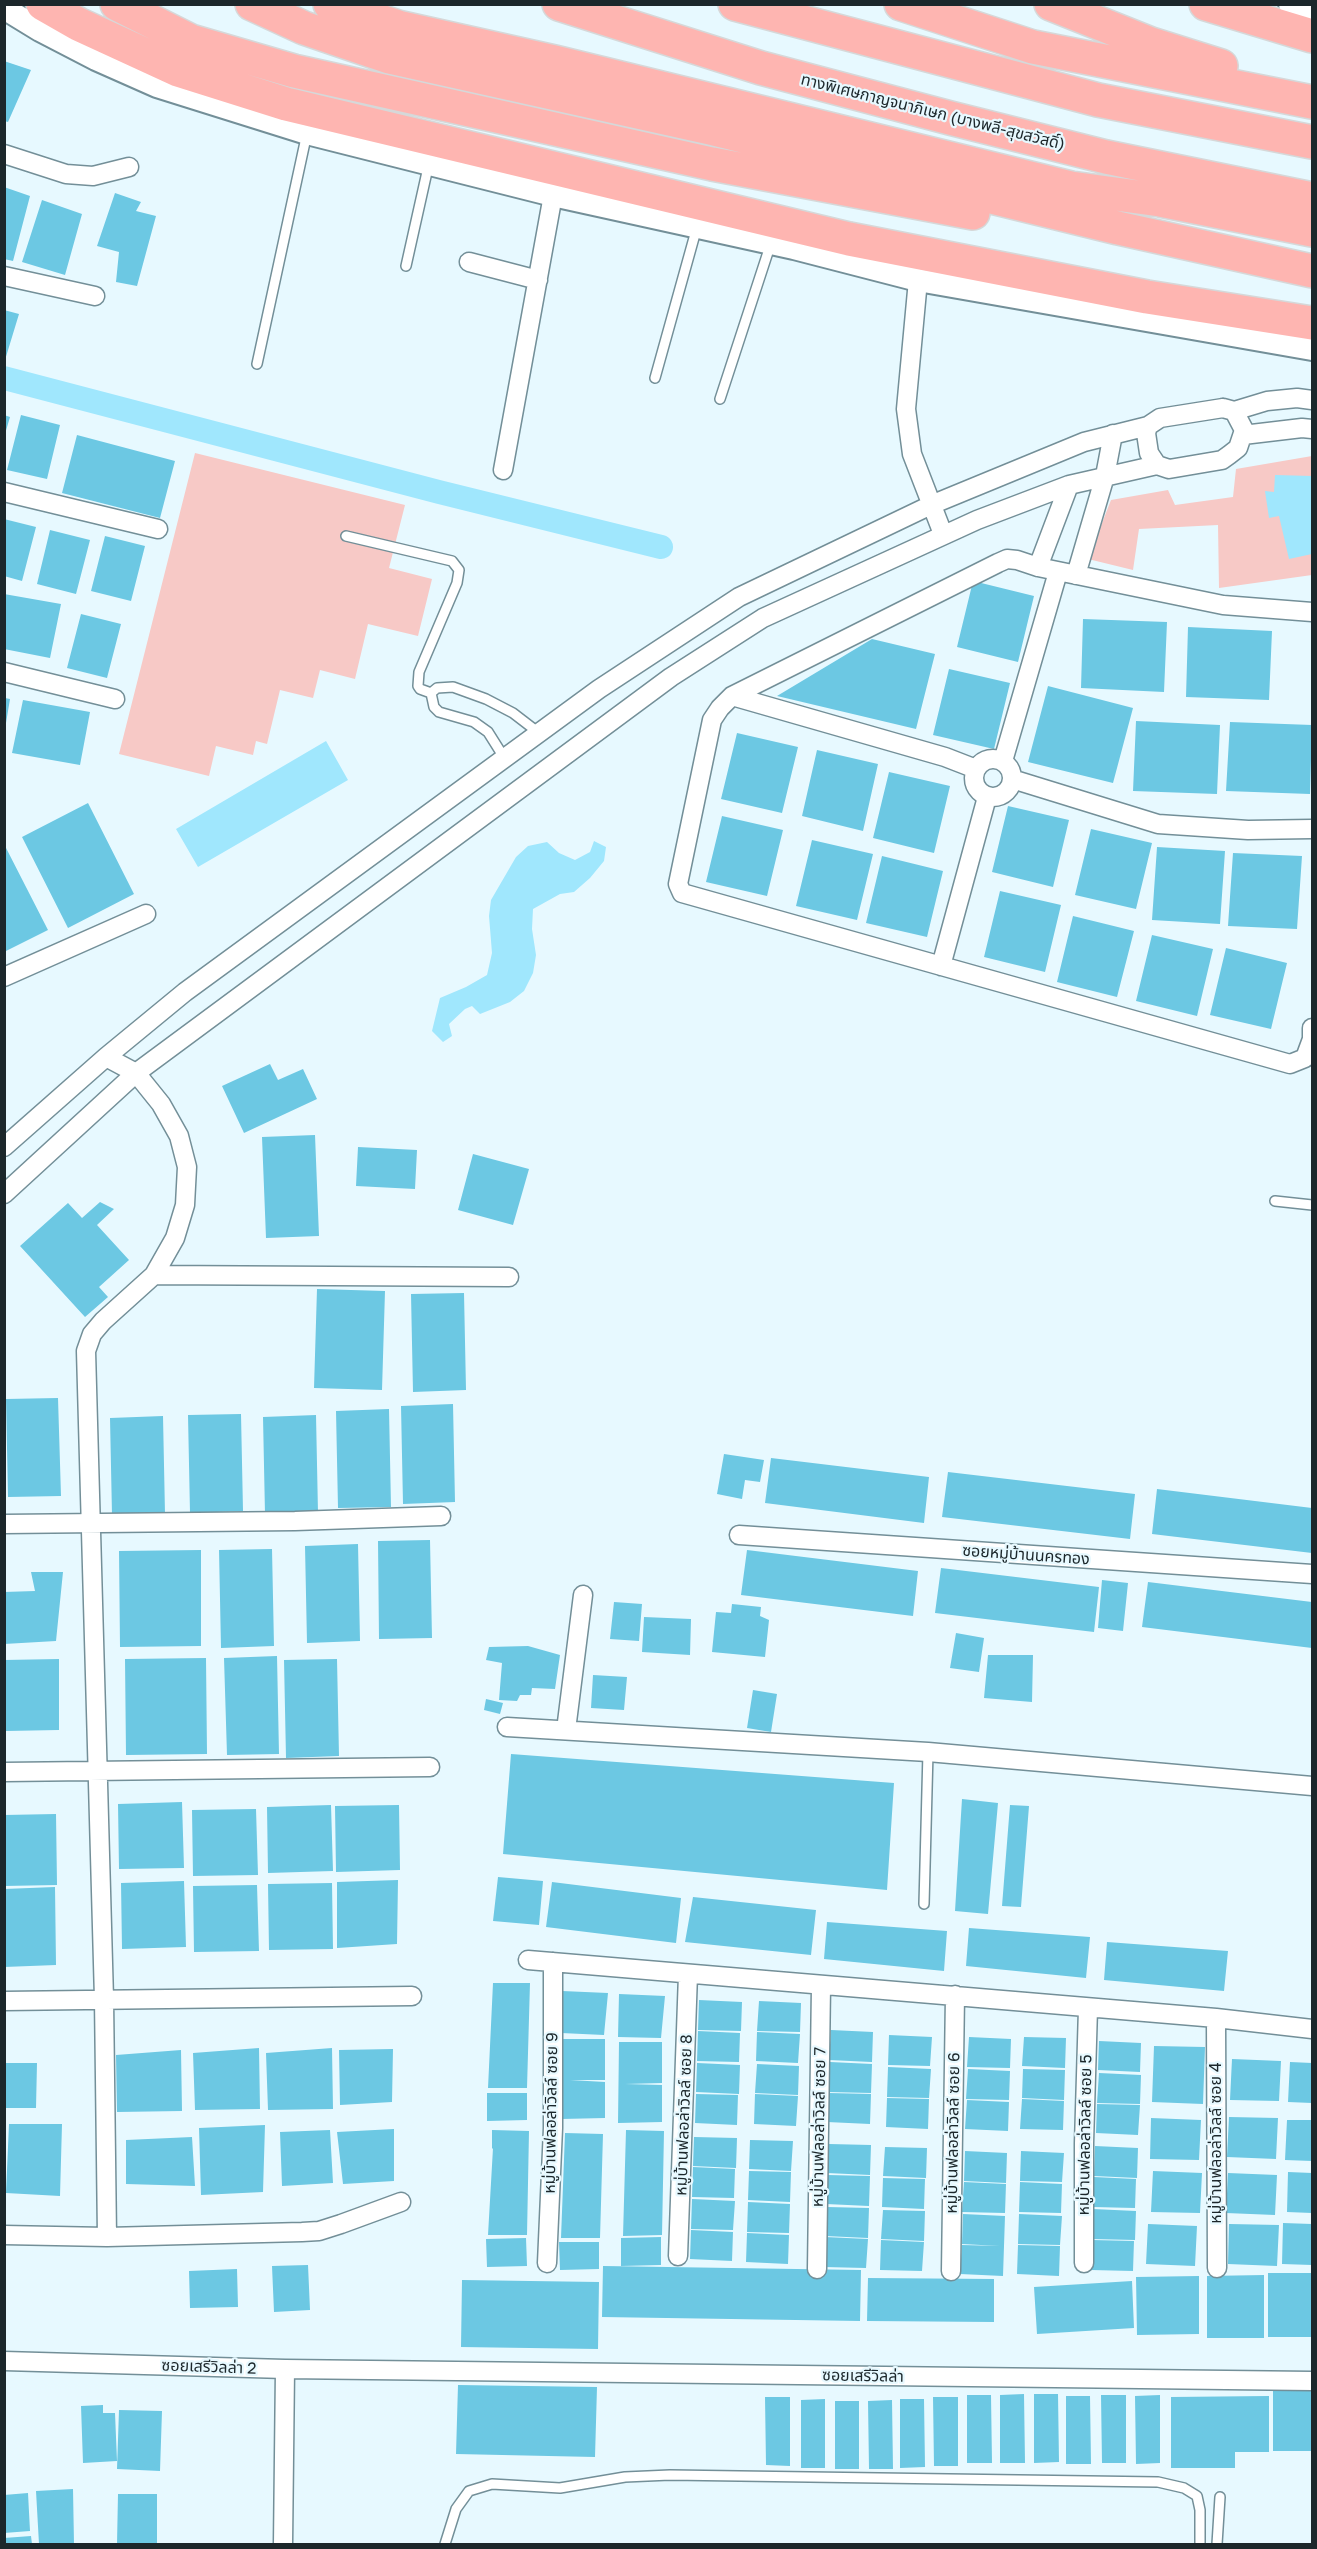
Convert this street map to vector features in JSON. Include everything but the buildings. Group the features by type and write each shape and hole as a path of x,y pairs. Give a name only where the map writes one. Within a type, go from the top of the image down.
{"highway":[{"path":"43,4 78,24 178,70 286,104 849,239 1147,297 1312,323"},
{"path":"117,4 202,44 294,71 471,111 712,164 960,211 1118,228"},
{"path":"252,4 304,28 389,57 714,129 1118,228 1312,271"},
{"path":"330,4 398,27 555,62 1071,188 1160,200 1312,230"},
{"name":"ทางพิเศษกาญจนาภิเษก (บางพลี-สุขสวัสดิ์)","path":"559,4 761,68 939,115 1106,157 1312,199"},
{"path":"735,4 1098,100 1312,142"},
{"path":"901,4 1033,47 1312,102"},
{"path":"1051,4 1151,44 1235,70 1312,88"},
{"path":"1206,4 1312,36"}],"street":[{"path":"1290,4 1312,9"},
{"path":"4,9 96,59 157,86 307,133 553,195 771,243 918,280 1312,349"},
{"path":"4,154 66,174 93,176 129,167"},
{"path":"503,470 553,195"},
{"path":"469,262 538,280"},
{"path":"4,276 94,296"},
{"path":"918,280 906,409 912,454 943,534"},
{"path":"4,1147 106,1057 194,985 599,689 739,597 931,505 1084,442 1148,426 1160,418 1223,408 1234,411 1267,401 1297,398 1312,400"},
{"path":"4,1194 136,1073 671,677 763,618 943,534 1069,485 1156,465 1169,469 1222,460 1238,448 1243,435 1241,424 1234,411"},
{"path":"1148,426 1146,432 1149,453 1156,465"},
{"path":"1243,435 1302,428 1312,429"},
{"path":"1003,761 1067,573 1105,476 1113,434"},
{"path":"1038,567 1069,485"},
{"path":"4,492 158,529"},
{"path":"1312,612 1223,605 1007,559 732,696 720,708 712,720 679,889 682,893 1290,1064 1305,1058 1312,1039 1312,1029"},
{"path":"4,672 115,699"},
{"path":"732,696 945,757 976,769"},
{"path":"991,759 1003,761 1010,769 1012,779 1004,794 999,797 987,797 982,794 975,786 976,769 991,759"},
{"path":"1012,779 1158,824 1248,830 1312,829"},
{"path":"941,966 987,797"},
{"path":"4,977 146,914"},
{"path":"106,1057 136,1073 161,1104 179,1136 187,1167 185,1205 175,1238 154,1275 103,1320 92,1334 86,1351 104,1999 107,2237"},
{"path":"154,1275 509,1277"},
{"path":"4,1524 295,1521 441,1516"},
{"name":"ซอยหมู่บ้านนครทอง","path":"739,1535 1312,1574"},
{"path":"566,1730 583,1595"},
{"path":"507,1727 928,1752 1312,1786"},
{"path":"4,1772 430,1767"},
{"path":"528,1960 821,1986 955,1995 1216,2018 1312,2029"},
{"name":"หมู่บ้านฟลอล่าวิลล์ ซอย 9","path":"547,2263 553,2128 553,1962"},
{"name":"หมู่บ้านฟลอล่าวิลล์ ซอย 8","path":"678,2256 688,1974"},
{"name":"หมู่บ้านฟลอล่าวิลล์ ซอย 7","path":"817,2269 821,1986"},
{"name":"หมู่บ้านฟลอล่าวิลล์ ซอย 6","path":"951,2271 955,1995"},
{"path":"4,2001 412,1996"},
{"name":"หมู่บ้านฟลอล่าวิลล์ ซอย 5","path":"1084,2263 1083,2143 1088,2008"},
{"name":"หมู่บ้านฟลอล่าวิลล์ ซอย 4","path":"1216,2018 1217,2268"},
{"path":"4,2235 107,2237 319,2230 400,2202"},
{"name":"ซอยเสรีวิลล่า 2","path":"4,2361 285,2369 413,2370"},
{"path":"283,2544 285,2369"},
{"name":"ซอยเสรีวิลล่า","path":"413,2370 1312,2381"}],"lane":[{"path":"257,364 307,133"},
{"path":"406,266 429,163"},
{"path":"655,378 697,226"},
{"path":"720,399 771,243"},
{"path":"346,536 452,561 459,570 457,583 419,672 418,686 431,693 444,686 475,695 513,713 539,733"},
{"path":"431,693 434,707 439,712 474,722 488,732 506,759"},
{"path":"1275,1201 1312,1205"},
{"path":"924,1904 928,1752"},
{"path":"445,2544 456,2509 469,2491 492,2484 560,2488 625,2477 670,2475 1158,2482 1184,2488 1197,2496 1200,2510 1200,2544"},
{"path":"1217,2544 1220,2497"}],"shaded area":[{"path":"195,453 405,505 389,568 432,579 418,636 368,624 355,679 320,670 313,698 280,690 267,744 256,741 253,755 216,746 209,776 119,754"},
{"path":"1312,456 1312,575 1219,588 1218,525 1139,529 1133,570 1088,559 1111,500 1168,490 1175,505 1233,497 1236,469"}],"water":[{"path":"1275,475 1312,476 1312,554 1289,559 1279,516 1269,518 1265,491 1274,492"},
{"path":"326,741 348,780 198,867 176,829"},
{"path":"594,841 606,847 604,861 590,878 574,892 560,894 533,909 532,929 536,955 533,973 524,991 510,1002 480,1014 472,1006 465,1009 449,1024 452,1036 443,1042 432,1031 440,998 487,975 492,953 489,916 491,900 516,857 528,846 547,842 559,853 575,860 590,852"}],"waterway":[{"path":"4,378 439,492 661,547"}]}
